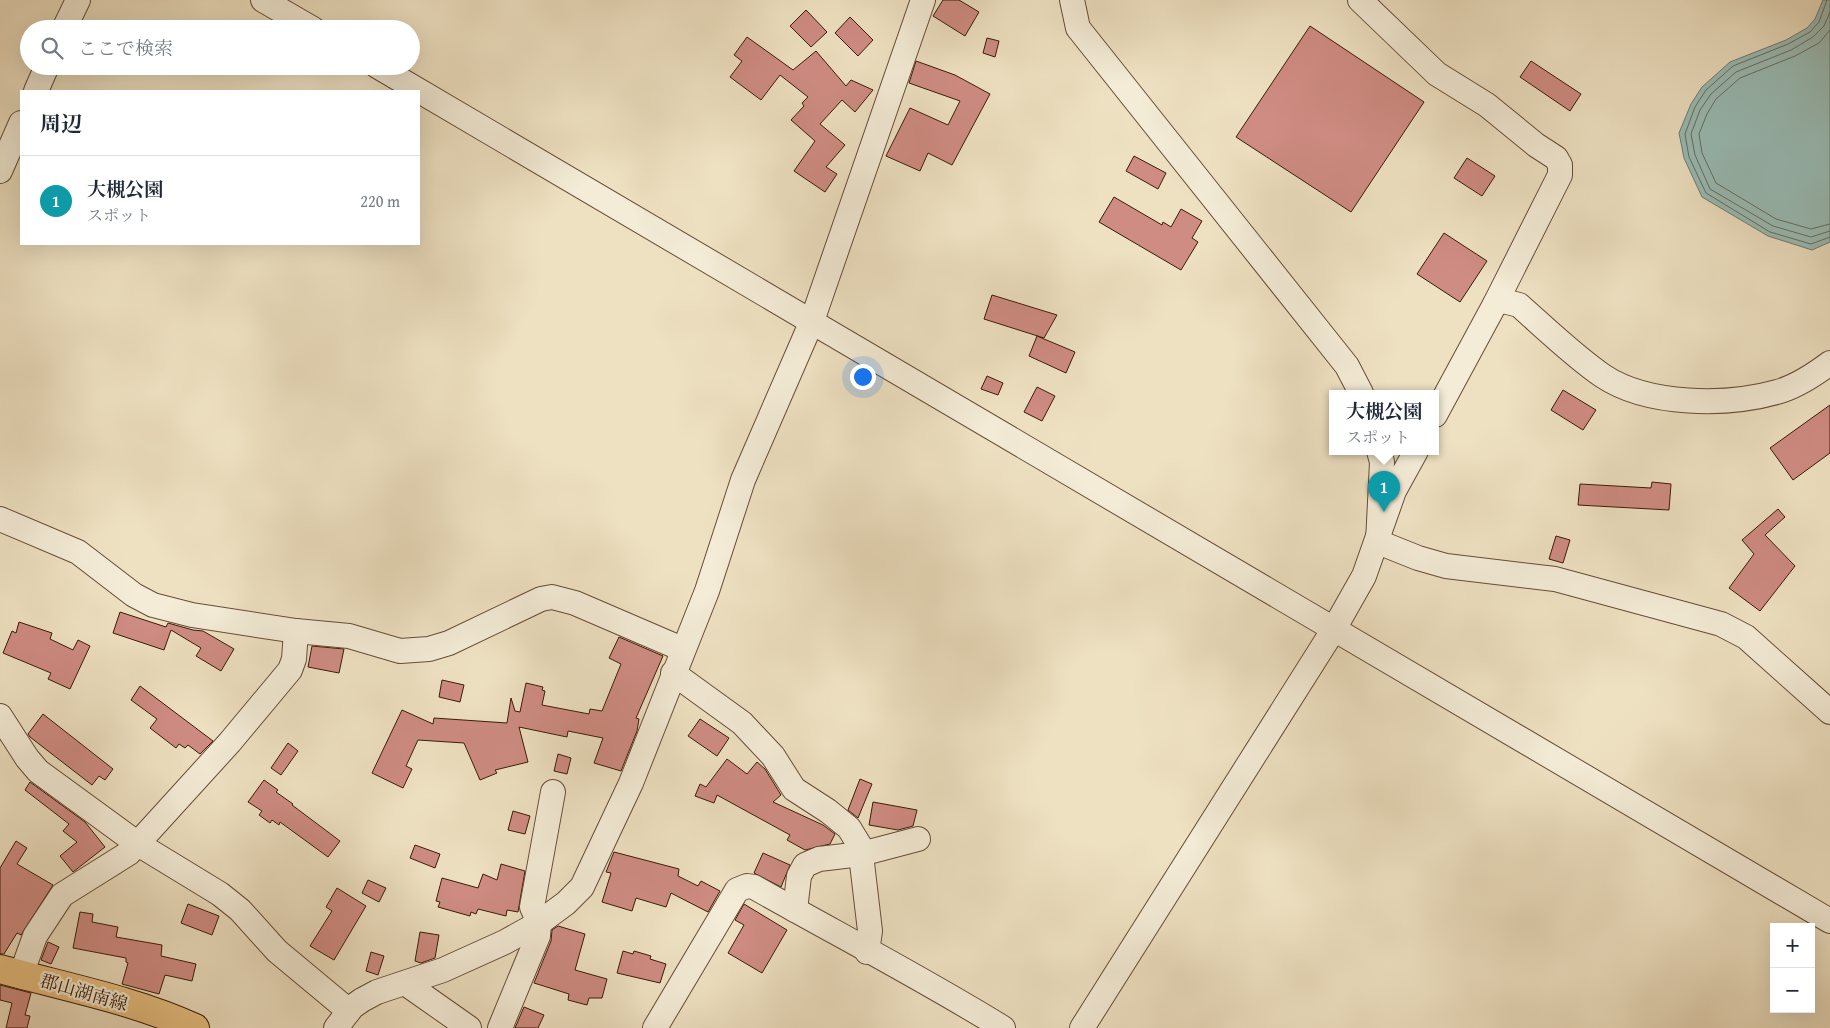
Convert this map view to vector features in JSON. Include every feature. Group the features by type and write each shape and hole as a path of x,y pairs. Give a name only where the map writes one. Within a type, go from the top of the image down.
{"main road":[{"name":"郡山湖南線","path":"10,972 122,1003 178,1020 195,1028"}],"street":[{"path":"68,20 78,0"},
{"path":"264,0 298,20"},
{"path":"0,716 27,758 38,771 138,844 220,894 240,910 343,1020 362,1000 443,970 504,942 539,923 566,903 582,887 631,783 682,649 707,591 743,480 812,321 923,0"},
{"path":"1072,0 1078,28 1347,366 1359,390"},
{"path":"1360,0 1437,74 1486,105 1536,145 1556,158 1560,165 1560,175 1495,304 1439,408"},
{"path":"36,90 43,75"},
{"path":"392,75 418,90"},
{"path":"420,91 1830,921"},
{"path":"0,170 20,125"},
{"path":"1495,304 1503,301 1519,306 1604,377 1630,388 1663,398 1716,401 1777,392 1812,377 1830,363"},
{"path":"1378,542 1382,462 1380,455"},
{"path":"1082,1028 1334,629 1364,576 1378,542 1394,491 1414,455"},
{"path":"0,519 78,552 134,595 153,605 192,615 296,631 349,636 400,651 421,650 449,643 541,600 552,597 575,603 682,649"},
{"path":"1378,542 1418,558 1446,566 1555,579 1721,624 1746,636 1830,712"},
{"path":"10,972 62,895 122,858 138,844 230,742 290,670 294,659 296,631"},
{"path":"673,673 742,723 773,756 794,789 843,821 860,846 870,931 867,952"},
{"path":"500,1028 538,936 539,923 532,907 553,792"},
{"path":"795,910 799,876 805,865 825,857 861,854 918,840"},
{"path":"655,1028 737,890 747,886 754,887 867,952 934,986 1003,1028"},
{"path":"405,983 469,1028"}],"water":[{"path":"1823,0 1830,0 1830,242 1812,250 1768,236 1702,197 1684,158 1679,133 1691,104 1702,87 1730,62 1786,40 1807,28 1815,19"}],"building":[{"path":"943,0 959,0 979,12 965,36 933,16"},
{"path":"806,10 827,32 811,47 790,26"},
{"path":"850,17 873,40 858,56 835,33"},
{"path":"1310,26 1424,102 1351,212 1236,137"},
{"path":"747,37 793,70 816,51 846,86 851,80 873,90 855,112 842,100 820,124 845,145 826,167 837,174 825,192 794,171 815,141 791,120 804,106 802,103 808,97 780,75 761,100 730,77 742,61 734,55"},
{"path":"987,38 999,41 995,57 983,53"},
{"path":"916,61 955,75 990,94 952,165 928,153 920,171 886,156 910,108 948,125 960,101 909,83"},
{"path":"1531,61 1581,94 1570,111 1520,77"},
{"path":"1134,156 1166,173 1158,189 1126,171"},
{"path":"1467,158 1495,176 1482,196 1454,178"},
{"path":"1114,197 1162,225 1163,222 1171,227 1181,209 1202,221 1192,238 1198,242 1181,270 1099,222"},
{"path":"1444,233 1487,261 1460,302 1417,274"},
{"path":"992,295 1057,315 1044,338 984,319"},
{"path":"1037,336 1075,352 1066,373 1029,356"},
{"path":"987,376 1003,383 998,395 981,389"},
{"path":"1037,387 1055,396 1042,421 1024,412"},
{"path":"1563,390 1596,410 1583,430 1551,410"},
{"path":"1830,405 1830,453 1793,480 1770,448"},
{"path":"1652,482 1671,484 1669,510 1578,505 1580,484 1651,488"},
{"path":"1778,509 1785,517 1765,535 1795,566 1760,611 1729,588 1754,554 1742,540"},
{"path":"1556,536 1570,540 1563,563 1549,559"},
{"path":"120,612 166,627 168,623 203,631 234,649 221,671 196,656 201,648 171,630 164,650 113,633"},
{"path":"19,622 52,633 50,639 73,650 78,640 90,646 70,689 48,679 51,673 3,653 12,631 16,633"},
{"path":"619,637 663,656 636,718 639,719 637,731 621,771 594,763 603,738 568,731 567,737 519,727 528,762 495,770 497,773 480,780 464,743 418,740 406,766 412,769 403,788 372,773 402,710 433,724 434,718 507,723 511,698 515,711 520,712 526,683 543,687 542,690 545,691 542,705 589,714 590,709 602,711 621,664 609,658"},
{"path":"312,646 344,649 339,673 308,667"},
{"path":"442,680 464,685 460,702 439,697"},
{"path":"140,686 213,741 200,754 188,745 185,748 179,744 176,748 150,728 157,719 131,700"},
{"path":"43,714 113,769 105,780 99,776 92,785 30,737 28,734"},
{"path":"700,719 729,738 717,756 688,736"},
{"path":"288,743 298,751 281,775 271,768"},
{"path":"558,754 571,758 567,774 554,771"},
{"path":"727,759 747,774 757,762 765,769 781,795 773,802 823,825 835,834 830,844 805,850 787,840 790,835 717,795 714,803 695,796 700,784 706,787"},
{"path":"860,779 872,784 858,818 848,810"},
{"path":"264,780 278,790 276,792 292,805 340,841 328,857 280,822 279,825 272,820 270,823 259,815 262,811 248,802"},
{"path":"30,782 85,822 105,847 73,872 60,856 77,842 63,831 69,824 25,790"},
{"path":"873,802 917,810 913,826 898,830 869,825"},
{"path":"513,811 530,816 525,834 508,830"},
{"path":"16,841 27,848 17,864 53,885 21,935 17,933 4,954 0,954 0,868"},
{"path":"415,845 440,854 435,868 410,858"},
{"path":"614,852 679,869 678,876 698,886 701,881 720,891 708,912 671,893 666,907 636,898 632,911 602,902 611,873 606,872"},
{"path":"763,853 790,865 781,887 754,873"},
{"path":"501,864 525,871 518,912 507,910 506,916 478,909 476,914 471,912 470,916 438,907 440,902 436,901 442,878 478,888 483,874 497,880"},
{"path":"368,880 386,888 379,902 362,893"},
{"path":"337,888 366,906 334,960 310,946 332,911 326,907"},
{"path":"188,904 219,916 212,935 181,923"},
{"path":"744,904 787,930 762,973 728,953 744,925 735,920"},
{"path":"80,912 93,914 92,922 118,927 116,937 162,945 161,956 196,964 192,981 165,975 159,994 122,984 128,963 126,958 73,948"},
{"path":"558,926 585,934 575,970 607,979 602,998 589,998 587,1005 568,1000 569,994 534,983 551,941 552,930"},
{"path":"420,932 439,935 435,958 421,963 415,961"},
{"path":"48,942 59,947 51,964 41,960"},
{"path":"623,951 633,954 634,951 651,956 650,959 666,964 660,983 617,973"},
{"path":"371,952 384,956 378,975 366,971"},
{"path":"0,985 31,993 25,1015 30,1016 27,1028 6,1028 12,1003 0,1000"},
{"path":"524,1007 544,1015 538,1028 515,1028"}],"place":[{"name":"大槻公園","path":"1384,512"}]}
